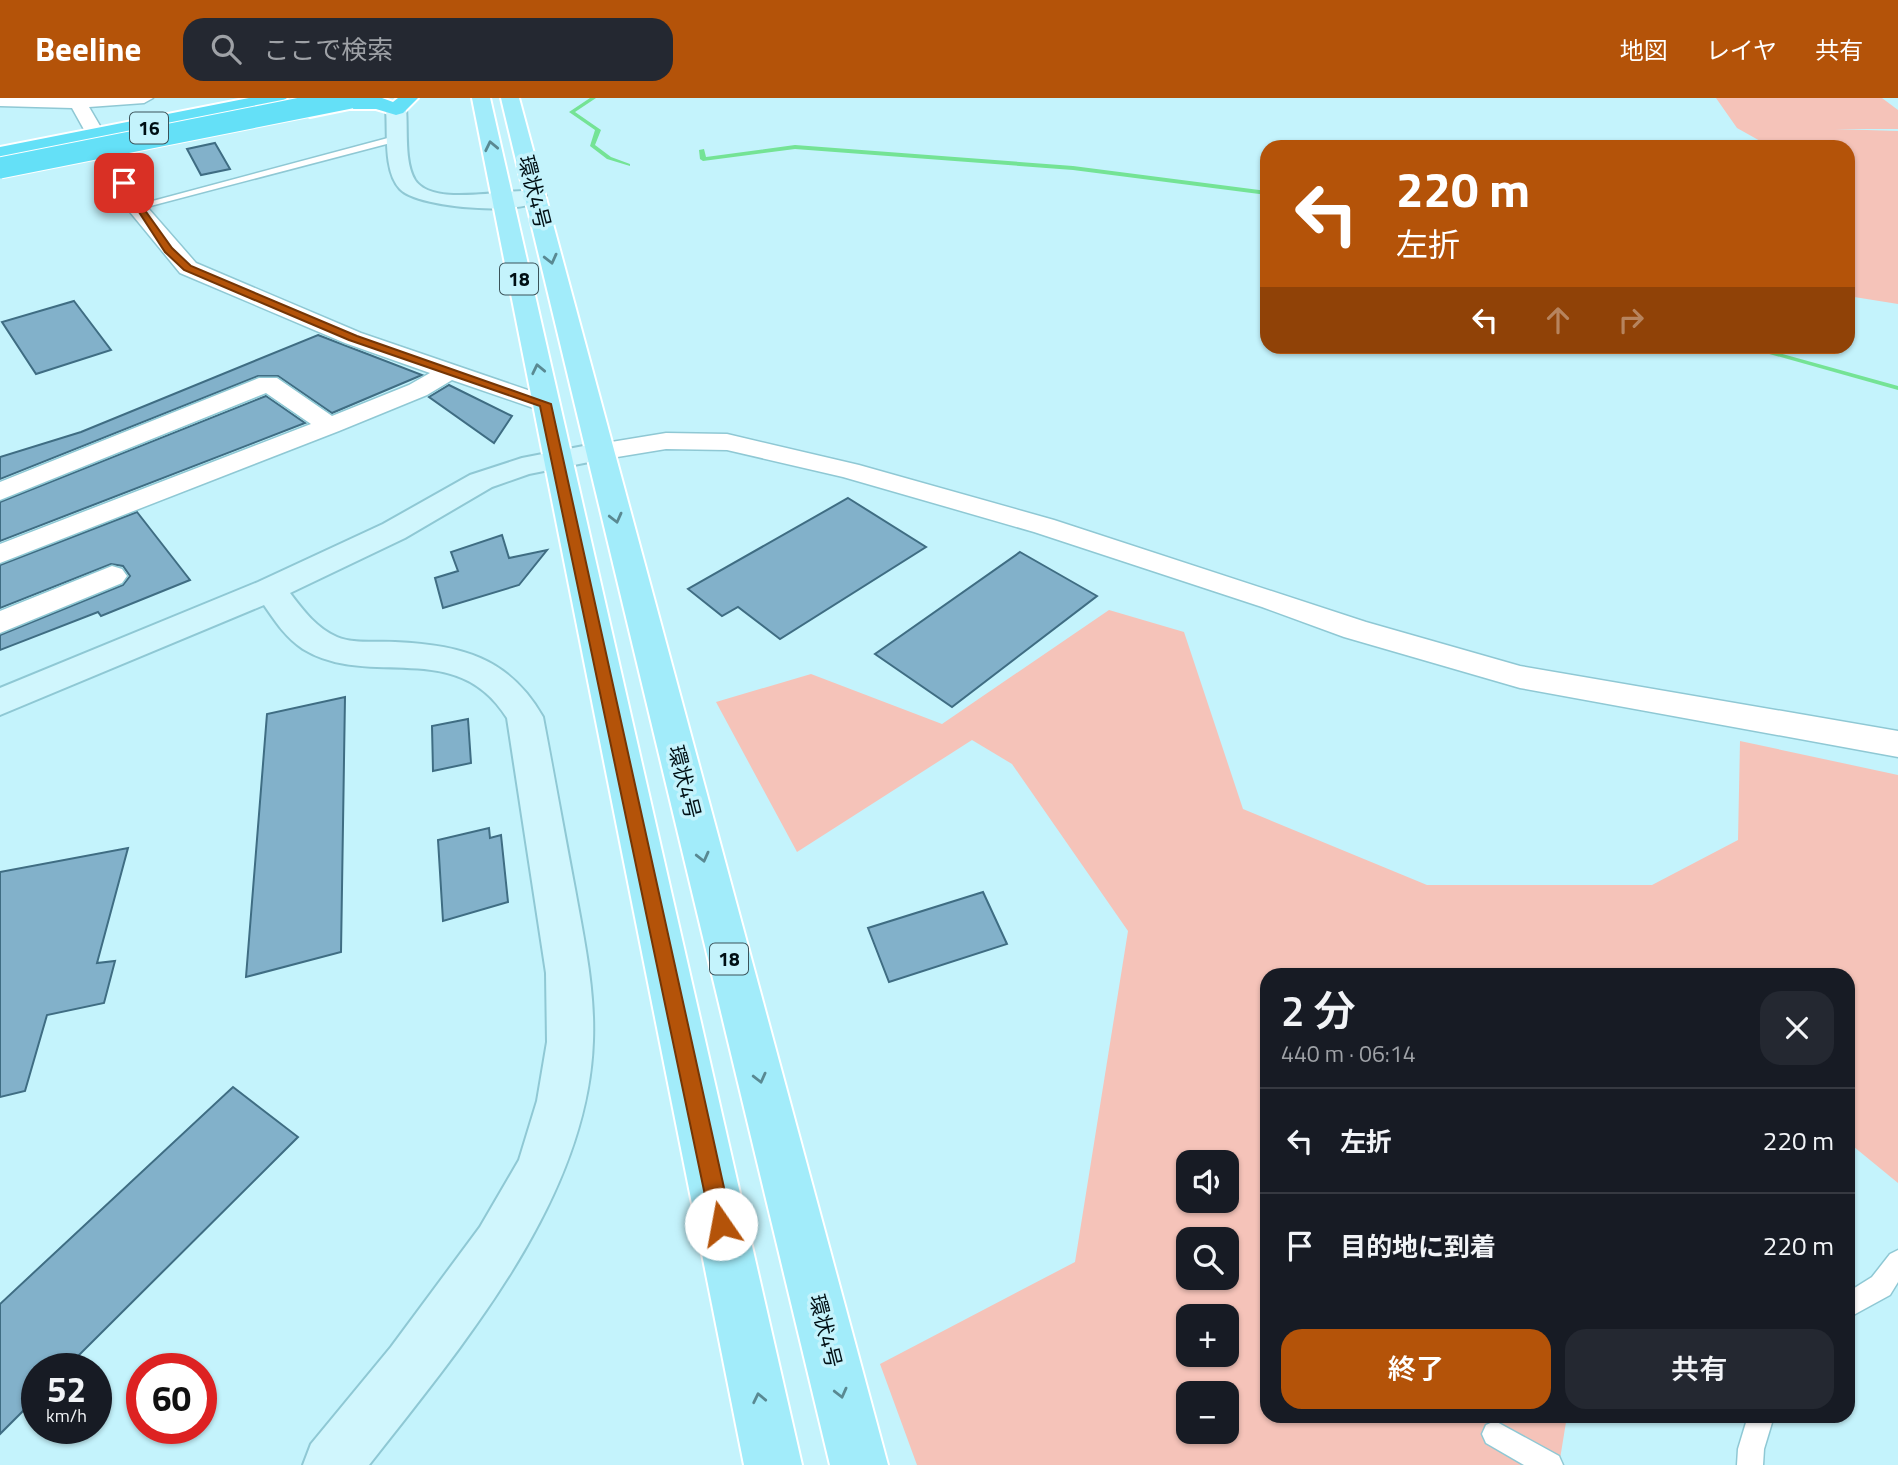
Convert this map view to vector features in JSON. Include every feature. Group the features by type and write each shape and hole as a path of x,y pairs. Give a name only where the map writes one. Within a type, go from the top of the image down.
{"highway":[{"name":"16","path":"0,171 278,98"},
{"name":"16","path":"0,155 298,98"},
{"name":"16","path":"0,155 99,143 373,98"},
{"name":"16","path":"0,171 349,101"},
{"path":"349,101 402,103"}],"main road":[{"name":"環状4号","path":"481,98 773,1465"},
{"name":"環状4号","path":"510,98 859,1465"}],"street":[{"path":"9,100 78,103 144,98"},
{"path":"78,103 99,143 168,250 188,268 353,338 545,404"},
{"path":"402,103 399,138 404,178 413,190 450,200 503,200 535,196"},
{"path":"0,554 330,426 418,390 450,372"},
{"path":"0,492 268,383 330,426"},
{"path":"0,702 270,590 394,531 481,481 522,467 666,441 727,442 850,471 1044,526 1273,600 1355,630 1520,677 1898,744"},
{"path":"0,623 112,576"},
{"path":"270,590 303,632 323,645 356,653 420,655 459,662 490,675 514,695 525,717 568,972 570,1042 561,1101 541,1170 498,1245 411,1367 332,1465"}],"lane":[{"path":"139,206 399,138"},
{"path":"1855,1302 1881,1286 1898,1262"},
{"path":"1751,1465 1751,1449 1759,1423"},
{"path":"1495,1434 1550,1465"}],"shaded area":[{"path":"1716,98 1882,98 1898,110 1898,129 1835,129 1898,131 1898,304 1855,297 1855,140 1758,140 1737,128"},
{"path":"1109,610 1184,632 1243,809 1427,885 1652,885 1738,840 1740,741 1898,775 1898,1183 1855,1148 1855,968 1260,968 1260,1423 1566,1423 1559,1465 917,1465 880,1364 1075,1262 1128,931 1012,764 972,740 797,852 716,702 811,674 942,724"}],"building":[{"path":"215,143 230,169 201,175 187,149"},
{"path":"74,301 111,350 36,374 2,322"},
{"path":"318,335 422,375 332,413 278,376 258,376 0,479 0,457 81,432"},
{"path":"449,385 512,416 494,443 429,397"},
{"path":"266,396 305,423 0,541 0,502"},
{"path":"848,498 926,547 780,639 738,607 722,616 688,589"},
{"path":"137,512 190,580 101,616 98,612 0,650 0,635 123,585 130,576 123,566 111,564 0,608 0,565"},
{"path":"502,535 509,558 547,550 519,585 443,608 435,578 458,571 451,552"},
{"path":"1020,552 1097,596 952,707 875,654"},
{"path":"345,697 341,952 246,977 267,714"},
{"path":"468,719 471,763 433,771 432,726"},
{"path":"489,828 490,838 501,835 508,902 443,921 438,840"},
{"path":"128,848 97,963 115,961 104,1003 47,1015 25,1091 0,1097 0,872"},
{"path":"983,892 1007,944 889,982 868,928"},
{"path":"233,1087 298,1137 81,1353 21,1353 21,1413 0,1434 0,1304"}],"waterway":[{"path":"593,98 572,112 598,130 592,145 609,158 628,165"},
{"path":"702,150 703,159 795,147 1073,168 1260,192"},
{"path":"1773,354 1898,388"}],"route":[{"path":"124,183 168,250 188,268 353,338 545,404 721,1224"}]}
